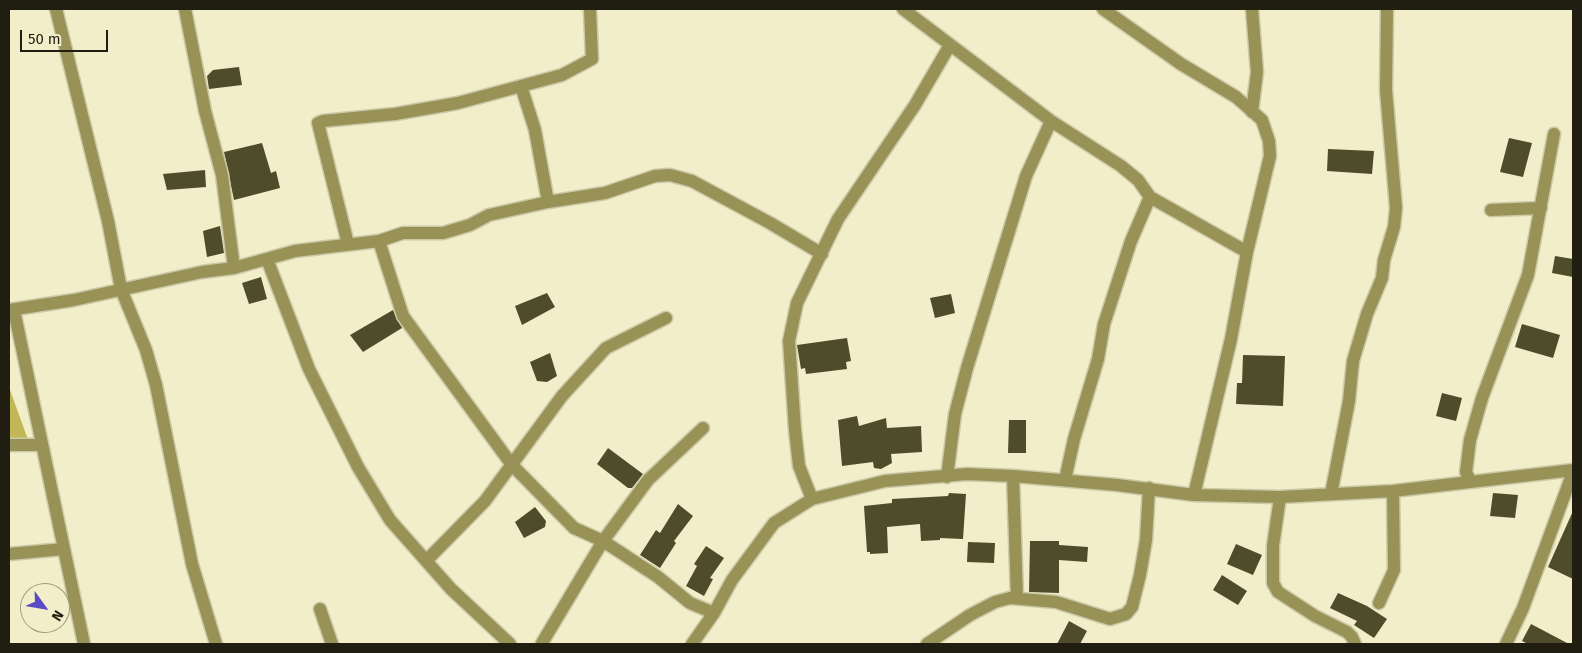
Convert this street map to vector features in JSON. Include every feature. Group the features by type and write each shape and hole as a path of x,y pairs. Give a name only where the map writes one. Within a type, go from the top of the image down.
{"street":[{"path":"56,9 108,221 121,289 146,350 156,385 192,564 216,644"},
{"path":"185,9 205,111 222,175 234,268"},
{"path":"348,244 318,123 323,120 395,114 458,103 562,75 592,59 590,9"},
{"path":"903,9 1051,121 1121,166 1138,180 1150,197 1247,252"},
{"path":"1103,9 1181,64 1236,97 1262,120 1269,141 1270,156 1247,252 1231,339 1194,495"},
{"path":"1252,9 1257,72 1252,112"},
{"path":"1331,494 1349,401 1353,361 1367,314 1382,278 1384,260 1394,227 1396,208 1386,90 1387,9"},
{"path":"812,499 799,466 789,341 797,303 813,266 822,254 838,219 915,105 950,45"},
{"path":"521,86 535,130 548,202"},
{"path":"947,477 954,414 966,368 1026,176 1051,121"},
{"path":"1470,481 1466,472 1470,440 1482,398 1528,275 1542,208 1554,134"},
{"path":"84,644 11,310 202,272 234,268 295,251 379,241 403,233 443,233 470,225 489,215 548,202 605,193 656,176 670,175 708,189 770,222 822,254"},
{"path":"1064,480 1098,358 1104,324 1130,241 1150,197"},
{"path":"1490,210 1542,208"},
{"path":"379,241 403,316 512,466 574,528 603,541 658,577 690,604 714,613"},
{"path":"267,259 309,369 358,467 390,520 451,588 510,644"},
{"path":"426,561 465,523 512,466 562,396 606,348 666,318"},
{"path":"543,644 603,541 648,480 704,428"},
{"path":"9,445 41,445"},
{"path":"692,644 714,613 732,580 774,523 812,499 885,481 967,474 1064,480 1149,488 1194,495 1280,497 1393,491 1573,471 1523,608 1506,644"},
{"path":"1013,476 1017,598"},
{"path":"927,644 970,615 995,602 1017,598 1056,602 1110,619 1126,614 1132,607 1140,575 1146,540 1149,488"},
{"path":"1379,603 1394,570 1393,491"},
{"path":"1280,497 1273,546 1273,583 1278,592 1315,616 1347,632 1355,644"},
{"path":"9,554 64,549"},
{"path":"320,609 332,644"}],"shaded area":[{"path":"9,387 27,437 27,438 9,438"}],"building":[{"path":"239,67 242,85 209,89 207,76 213,70"},
{"path":"1509,138 1532,143 1523,177 1500,172"},
{"path":"262,143 271,173 276,171 280,188 234,200 224,152"},
{"path":"1328,149 1374,151 1372,174 1327,171"},
{"path":"205,170 206,187 167,190 163,174"},
{"path":"220,226 224,253 207,257 203,231"},
{"path":"1555,256 1573,259 1573,277 1552,273"},
{"path":"261,277 267,299 249,304 242,283"},
{"path":"547,293 555,307 522,325 515,306"},
{"path":"951,294 955,313 935,318 930,298"},
{"path":"393,310 402,328 363,352 350,335"},
{"path":"1522,324 1560,335 1553,358 1515,347"},
{"path":"847,338 851,361 846,362 847,369 806,374 805,368 801,369 797,345"},
{"path":"550,353 557,376 547,382 537,381 530,362"},
{"path":"1243,355 1285,356 1283,406 1236,404 1237,383 1242,383"},
{"path":"1442,393 1462,398 1456,421 1436,416"},
{"path":"857,416 859,426 886,418 887,428 921,426 922,452 891,454 892,463 881,469 874,468 873,462 842,466 838,420"},
{"path":"1009,420 1026,420 1026,453 1008,453"},
{"path":"608,448 643,474 632,488 628,488 597,464"},
{"path":"949,493 966,494 963,539 940,538 940,540 921,541 920,524 887,527 888,553 870,554 870,552 867,552 864,506 892,503 892,499 948,496"},
{"path":"1493,493 1518,495 1515,518 1490,516"},
{"path":"678,504 693,516 674,541 676,543 660,568 640,555 656,530 660,533"},
{"path":"535,507 546,521 545,527 524,538 515,522"},
{"path":"1573,511 1573,579 1548,567"},
{"path":"1030,541 1059,541 1059,545 1088,547 1087,562 1059,560 1059,593 1029,592"},
{"path":"968,542 995,543 994,563 967,562"},
{"path":"1236,544 1262,555 1253,575 1227,564"},
{"path":"706,546 724,558 710,578 713,579 704,596 686,586 697,566 694,564"},
{"path":"1222,575 1247,591 1238,605 1213,590"},
{"path":"1338,593 1367,606 1387,619 1374,638 1354,625 1357,621 1330,608"},
{"path":"1069,621 1087,631 1080,644 1057,644"},
{"path":"1531,624 1569,644 1528,644 1522,641"}]}
